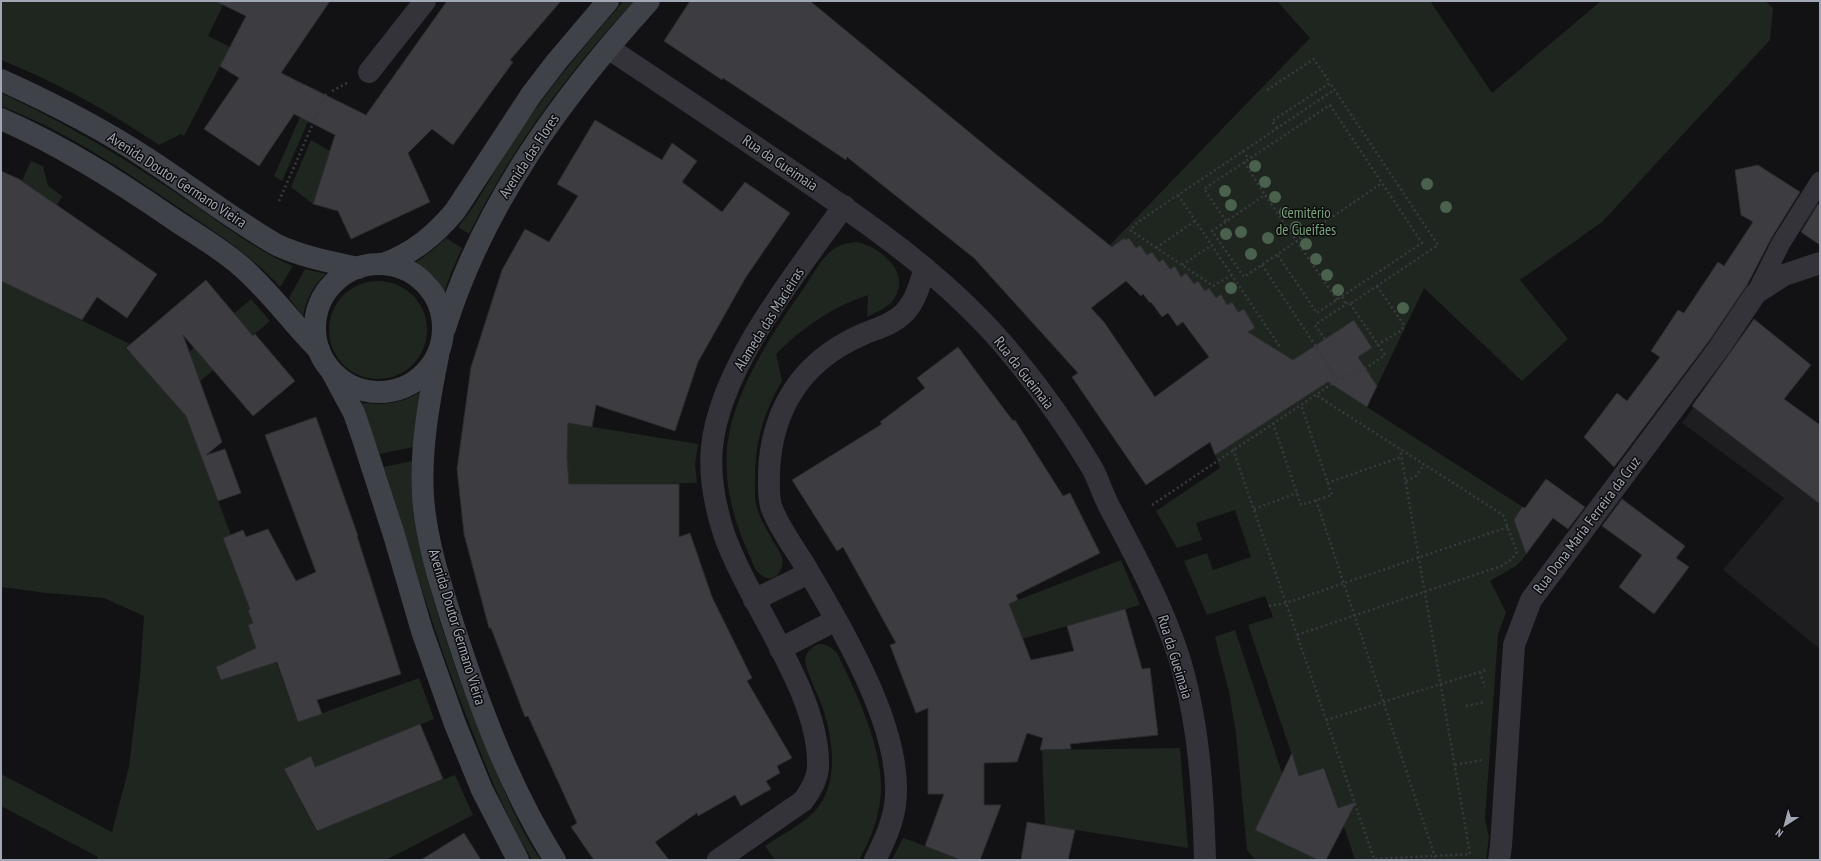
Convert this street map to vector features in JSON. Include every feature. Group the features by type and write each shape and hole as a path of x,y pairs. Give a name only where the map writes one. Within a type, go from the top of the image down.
{"main road":[{"path":"382,264 414,250 429,239 443,225 455,211 531,95 557,61 608,1"},
{"name":"Avenida das Flores","path":"444,332 464,273 487,223 501,198 547,128 608,48 649,1"},
{"name":"Avenida Doutor Germano Vieira","path":"1,80 49,102 105,133 152,162 277,245 291,252 321,261 358,268"},
{"path":"1,119 89,164 137,194 224,253 263,286 303,334 319,350"},
{"path":"370,264 382,264 402,268 420,278 434,293 442,312 444,332 438,356 426,373 415,382 409,386 390,392 368,392 349,385 332,372 324,362 319,350 314,329 317,310 326,292 340,277 370,264"},
{"name":"Avenida Doutor Germano Vieira","path":"438,356 432,384 423,473 424,510 435,561 466,663 486,718 524,805 555,860"},
{"name":"Avenida Doutor Germano Vieira","path":"332,372 354,413 394,535 422,631 455,724 482,790 498,824 518,860"}],"street":[{"path":"369,72 425,1"},
{"name":"Rua da Gueimaia","path":"608,48 844,206 925,268 961,301 998,339 1040,389 1092,468 1106,502 1143,570 1166,621 1185,679 1192,715 1203,798 1205,860"},
{"path":"1756,293 1781,243 1820,181"},
{"name":"Alameda das Macieiras","path":"718,860 803,801 810,792 818,770 813,731 800,693 754,600 725,535 713,490 711,472 716,422 732,380 753,338 844,206"},
{"name":"Rua Dona Maria Ferreira da Cruz","path":"1499,860 1514,646 1531,600 1719,348 1756,293 1784,275 1820,263"},
{"path":"875,860 890,829 895,804 896,787 893,763 882,717 876,700 836,620 775,514 771,505 769,471 775,430 781,413 793,389 823,358 841,346 895,320 904,314 912,303 919,289 925,268"},
{"path":"754,600 809,573"},
{"path":"780,650 836,620"}],"path":[{"path":"1267,90 1314,59 1438,245 1316,325 1325,339"},
{"path":"1277,128 1272,121 1330,83"},
{"path":"1232,275 1213,286 1130,230 1138,222 1334,90"},
{"path":"279,201 326,94"},
{"path":"1226,221 1204,189 1330,105 1422,243 1317,313 1277,254"},
{"path":"1243,151 1249,159"},
{"path":"1244,162 1337,300"},
{"path":"1265,195 1212,231 1244,277 1382,183"},
{"path":"1178,195 1280,347"},
{"path":"1156,248 1195,221"},
{"path":"1182,265 1212,246"},
{"path":"1262,265 1338,380"},
{"path":"1377,286 1404,325 1402,330 1377,345"},
{"path":"1342,297 1346,304"},
{"path":"1152,505 1233,449 1338,380 1366,368 1384,355 1350,304"},
{"path":"1297,634 1501,566 1512,559 1517,552 1503,515 1316,395"},
{"path":"1273,423 1301,505 1332,495 1301,405"},
{"path":"1233,449 1374,859 1470,854 1400,449"},
{"path":"1327,482 1402,457"},
{"path":"1406,481 1416,476 1424,464"},
{"path":"1254,509 1297,493"},
{"path":"1316,500 1436,860"},
{"path":"1269,606 1286,603 1508,527"},
{"path":"1326,720 1490,669"},
{"path":"1466,706 1490,701"}],"shaded area":[{"path":"1730,359 1820,425 1820,649 1723,570 1784,498 1682,423"}],"green space":[{"path":"1,1 225,1 208,36 230,47 184,136 181,134 159,145 121,120 82,98 1,60"},
{"path":"624,1 634,1 564,83 543,112 503,172 485,202 469,234 458,227 539,104 580,51"},
{"name":"Cemitério de Gueifães","path":"1277,1 1430,1 1492,93 1601,1 1765,1 1773,8 1770,40 1602,222 1520,280 1568,339 1522,381 1424,288 1367,407 1548,523 1522,560 1516,566 1490,581 1506,612 1498,635 1485,819 1489,837 1486,860 1355,860 1325,768 1299,776 1248,625 1273,617 1265,596 1207,615 1184,561 1207,553 1213,570 1251,557 1235,510 1196,523 1202,540 1177,548 1156,511 1220,468 1214,452 1310,371 1110,245 1310,38"},
{"path":"313,88 321,92 282,181 274,176"},
{"path":"1,93 95,142 163,184 251,244 293,266 280,287 257,264 232,244 136,179 70,138 1,106"},
{"path":"311,140 330,151 313,204 291,187"},
{"path":"31,161 43,166 48,186 62,196 57,205 22,181"},
{"path":"446,238 462,248 444,293 435,277 415,263"},
{"path":"857,242 875,249 891,262 899,279 899,289 889,305 867,317 868,295 842,305 807,327 776,354 782,381 770,404 759,439 755,464 755,492 759,514 782,557 782,567 780,572 773,578 765,577 755,569 753,565 740,533 732,506 727,479 727,450 730,429 745,385 756,363 818,266 830,252 837,247"},
{"path":"305,269 326,274 317,283 311,293 303,316 289,298"},
{"path":"1,281 130,344 125,348 155,381 251,299 270,321 175,403 186,416 231,535 223,538 237,574 256,605 248,610 253,623 248,625 256,648 250,651 258,668 276,662 298,722 419,678 434,719 315,767 310,756 284,770 316,831 455,775 473,815 386,860 97,860 98,857 1,806 1,774 112,832 129,767 140,676 144,616 104,598 1,587"},
{"path":"378,281 397,285 412,296 423,311 427,330 423,349 412,364 397,375 378,379 359,375 344,364 333,349 329,330 333,311 344,296 359,285"},
{"path":"420,392 413,447 380,454 361,403 392,403 406,399"},
{"path":"568,423 698,444 695,464 697,483 569,484 567,457"},
{"path":"412,461 411,479 413,514 416,531 428,581 445,637 473,714 505,793 518,821 541,860 532,860 498,796 447,664 425,599 384,467"},
{"path":"1121,560 1140,605 1012,642 997,608"},
{"path":"1235,630 1282,773 1255,830 1318,860 1255,860 1247,850 1236,733 1229,692 1215,637"},
{"path":"818,644 829,646 837,653 869,726 879,765 881,784 879,810 872,832 859,860 775,860 765,846 798,825 815,811 823,800 831,774 832,760 829,732 822,706 810,677 805,660 809,650"},
{"path":"1180,748 1188,848 1045,825 1042,750"},
{"path":"903,838 909,840 961,860 892,860"}],"building":[{"path":"215,1 330,1 281,73 366,115 447,1 561,1 510,60 513,62 453,145 432,129 408,153 430,202 351,239 338,211 313,204 335,135 294,114 259,166 204,129 239,78 220,66 246,16"},
{"path":"690,1 810,1 997,155 1112,247 1124,238 1125,240 1129,238 1136,248 1140,245 1147,255 1152,252 1159,262 1163,259 1170,269 1175,266 1181,277 1186,273 1194,284 1198,281 1205,291 1209,288 1216,298 1221,294 1227,305 1232,302 1238,312 1244,309 1255,328 1248,332 1293,360 1354,320 1372,348 1358,357 1377,386 1367,407 1328,382 1215,455 1210,442 1146,485 1072,377 1078,373 974,258 847,157 846,160 723,78 722,80 664,41","holes":["1126,281 1141,296 1143,294 1162,317 1168,313 1177,326 1183,322 1209,357 1155,397 1104,322 1091,308"]},
{"path":"595,120 662,160 672,143 697,161 682,182 722,212 745,182 790,213 746,277 698,362 675,431 596,405 592,427 568,423 567,457 569,484 679,484 679,537 690,533 712,597 752,678 747,681 792,758 777,766 780,773 766,781 771,789 741,806 735,795 698,816 697,813 655,842 669,860 594,860 571,827 577,823 528,716 525,717 491,628 489,628 464,534 457,469 471,367 502,270 525,229 549,242 578,196 557,184"},
{"path":"1758,165 1800,192 1772,237 1747,285 1709,341 1614,467 1584,437 1617,393 1627,401 1660,357 1651,351 1678,310 1684,313 1718,262 1724,266 1753,222 1741,215 1735,170"},
{"path":"1,171 19,179 157,274 127,318 97,297 82,320 1,281"},
{"path":"1818,204 1820,205 1820,245 1801,232"},
{"path":"206,280 253,336 255,334 295,381 253,416 183,335 222,442 206,455 225,449 241,493 218,501 186,416 126,348"},
{"path":"1754,319 1811,365 1784,399 1820,425 1820,504 1692,406"},
{"path":"958,347 1013,421 1015,420 1063,496 1070,493 1100,553 1016,595 1018,600 1009,604 1031,660 1074,651 1067,626 1125,609 1142,669 1150,668 1158,735 1070,744 1071,749 1040,750 1043,738 1027,733 1017,762 984,763 984,805 1001,805 980,860 961,860 925,846 944,794 928,794 928,708 916,713 890,645 896,643 843,547 837,551 792,480 882,424 880,422 925,388 917,378"},
{"path":"316,417 358,536 401,674 317,700 322,714 298,722 277,662 221,680 216,667 256,648 248,625 253,623 248,610 250,609 223,538 243,530 246,537 268,529 296,581 316,572 265,435"},
{"path":"1546,479 1585,507 1568,529 1553,518 1526,554 1514,520 1522,507 1525,508"},
{"path":"1622,499 1685,546 1676,558 1689,567 1654,614 1619,587 1642,555 1602,526"},
{"path":"420,724 443,779 317,831 284,769 311,756 315,767"},
{"path":"1292,753 1299,776 1324,768 1338,808 1356,802 1326,860 1318,860 1255,830"},
{"path":"1027,822 1075,830 1068,860 1021,860"},
{"path":"464,833 481,860 421,860"}]}
